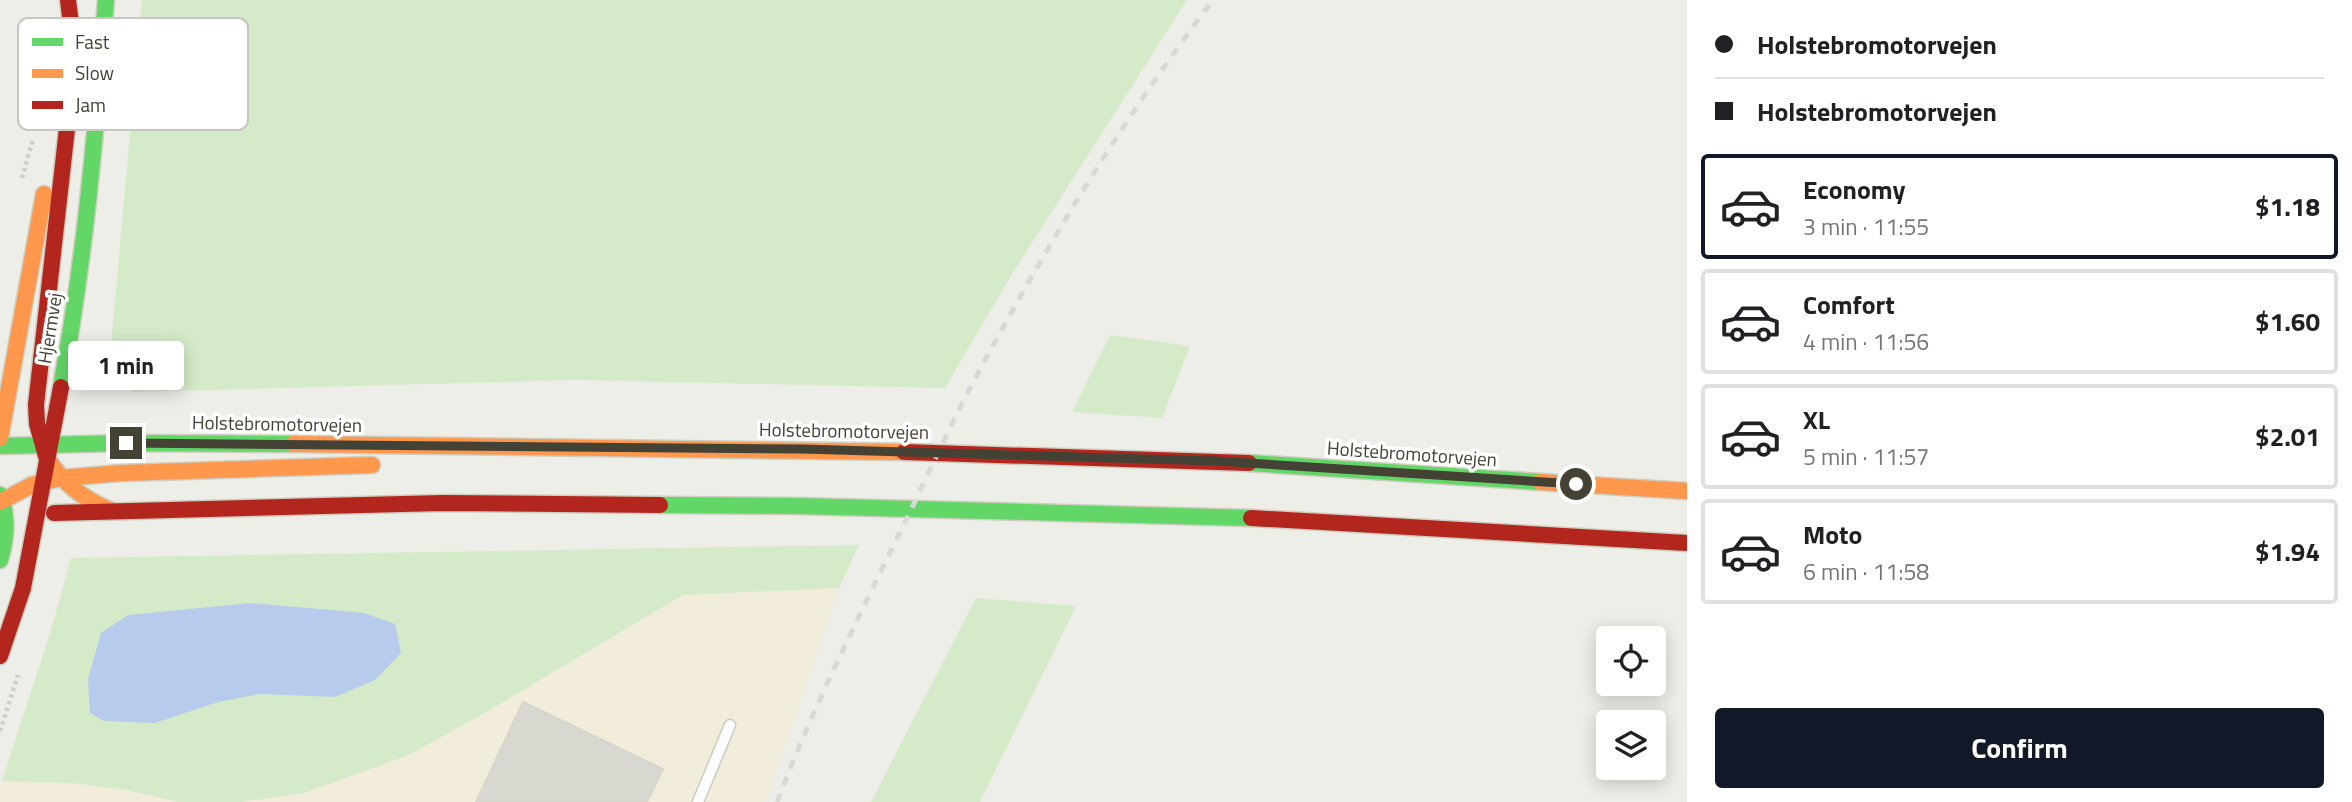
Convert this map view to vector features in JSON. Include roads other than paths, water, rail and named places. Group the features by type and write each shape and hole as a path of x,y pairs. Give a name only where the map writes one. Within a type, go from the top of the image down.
{"main road":[{"name":"Hjermvej","path":"66,18 68,0"},
{"path":"68,0 70,18"},
{"name":"Hjermvej","path":"105,18 106,0"},
{"name":"Hjermvej","path":"0,438 55,130"},
{"path":"0,656 46,513 52,479 36,426 36,405 67,130"},
{"name":"Hjermvej","path":"45,450 70,338 96,130"},
{"name":"Holstebromotorvejen","path":"0,446 45,450 140,443 802,449 1216,461 1687,491"},
{"path":"448,462 494,457 543,447"},
{"path":"28,462 45,450"},
{"path":"0,560 7,536 4,507 18,491 52,479 122,473 382,465"},
{"path":"52,479 85,499 115,512"},
{"path":"4,507 46,513 442,503 798,506 1214,516 1687,543"}],"lane":[{"path":"698,802 730,725"}],"water":[{"path":"251,603 364,613 395,624 401,653 375,680 335,697 260,694 218,702 155,723 104,721 90,713 88,679 101,633 128,615"}],"railway":[{"path":"777,802 839,659 984,362 1092,176 1150,87 1213,0"}]}
